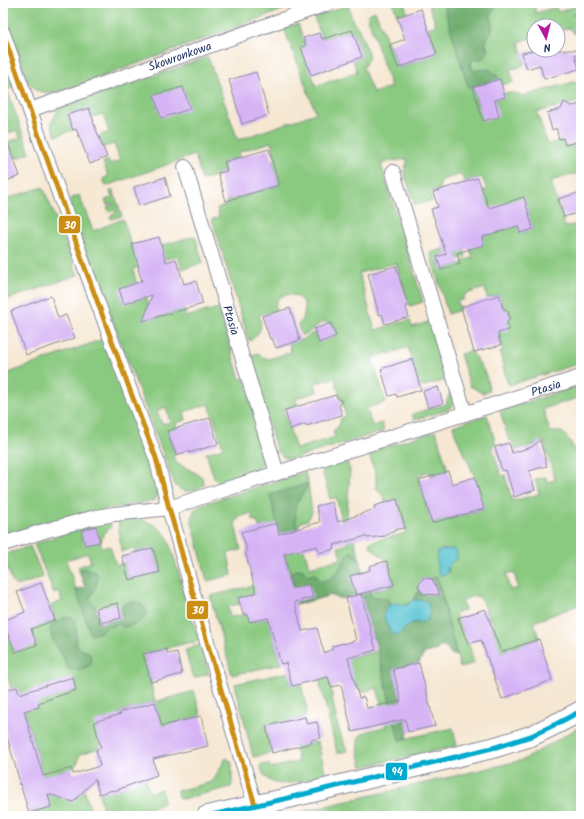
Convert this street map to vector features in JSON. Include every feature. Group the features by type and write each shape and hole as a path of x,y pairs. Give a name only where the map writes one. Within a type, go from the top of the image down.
{"street":[{"name":"Skowronkowa","path":"30,110 329,3"},
{"path":"3,33 97,302 156,458 169,508 255,805"},
{"name":"Ptasia","path":"185,167 277,473"},
{"path":"393,172 465,414"},
{"name":"Ptasia","path":"3,544 92,518 169,508 581,377"},
{"path":"207,816 496,747 531,736 581,710"}],"green space":[{"path":"3,3 301,3 66,90 47,93 36,90 28,82 3,9"},
{"path":"393,3 406,3 404,4 407,12 397,15"},
{"path":"428,3 522,3 524,8 534,5 536,13 556,7 558,12 581,4 581,12 571,15 575,16 581,24 581,34 577,36 571,29 566,29 566,18 526,18 526,40 519,42 525,63 520,67 510,69 513,82 501,85 500,79 490,70 474,71 472,69 472,60 488,50 485,43 486,40 457,49 468,87 473,87 478,105 504,97 504,93 515,93 523,96 581,80 581,101 537,112 547,144 562,140 564,147 581,143 581,172 551,181 565,227 581,223 581,363 509,385 506,379 500,352 503,351 498,333 510,317 508,311 503,308 499,295 487,298 485,288 465,294 463,300 457,301 460,310 448,314 430,253 462,243 466,257 459,259 456,251 437,257 441,270 473,258 470,249 481,237 483,191 487,190 482,177 465,182 462,176 458,175 442,180 440,189 430,192 432,201 415,205 404,172 408,159 381,164 423,302 410,306 396,263 359,273 375,330 410,320 412,327 432,321 454,395 452,404 447,410 414,420 412,414 446,404 450,392 446,380 420,387 408,347 394,353 388,353 372,358 386,402 367,408 372,426 382,423 384,431 292,459 285,458 276,449 257,384 252,363 253,355 258,353 269,359 291,352 289,344 303,339 315,332 319,342 336,336 331,323 329,324 327,322 320,323 305,334 301,335 298,325 304,315 305,307 302,301 297,297 285,295 279,298 276,303 276,310 259,315 261,324 260,331 249,341 212,219 219,217 217,208 227,205 226,201 279,185 272,161 276,159 271,142 239,152 240,157 223,162 225,171 202,180 195,155 106,186 103,179 108,176 103,162 108,160 109,164 120,161 114,144 103,147 99,136 109,132 103,114 93,117 89,108 68,115 73,130 56,136 51,124 58,109 208,57 238,140 316,113 284,28 298,24 306,46 302,47 316,86 357,72 353,60 362,57 352,30 322,39 314,17 348,5 353,22 359,29 369,56 363,68 373,93 391,87 367,15 375,11 398,68 437,54 428,28 436,25","holes":["524,198 533,229 520,233","335,378 346,416 341,418 339,426 333,431 335,437 296,449 283,409 297,405 296,398 317,392 315,383"]},
{"path":"443,3 497,3 491,14 492,28 486,43 487,53 482,59 472,60 471,67 474,71 488,69 500,79 468,87"},
{"path":"3,54 15,86 7,90 30,153 14,159 7,142 20,138 17,130 3,135"},
{"path":"43,187 78,275 3,301 3,200"},
{"path":"113,190 122,216 111,219 110,216 116,213 115,210 109,212 107,207 114,205 113,203 107,205 105,200 112,198 110,191"},
{"path":"79,195 93,231 123,219 133,250 147,265 133,269 137,285 142,283 152,319 184,309 186,317 218,308 240,379 245,378 265,457 263,463 256,470 218,482 215,480 206,453 223,448 209,404 184,412 186,420 176,423 178,431 168,435 176,455 173,456 175,462 201,476 204,485 196,489 185,491 175,485 75,222 70,199","holes":["166,407 170,422 162,424 157,411"]},
{"path":"195,236 203,263 182,269 178,256 149,264 145,250"},
{"path":"103,339 151,459 158,490 157,497 153,501 115,507 3,535 3,375"},
{"path":"471,351 485,374 489,391 482,393 470,386 460,354"},
{"path":"581,385 581,397 543,409 550,432 562,432 566,436 581,463 581,604 534,622 539,639 487,657 492,636 495,634 492,627 494,626 491,618 489,619 486,608 477,596 472,596 462,601 465,610 455,613 460,628 462,627 470,648 474,663 460,668 437,577 432,579 423,578 418,586 422,594 417,593 413,600 406,605 397,604 390,606 389,602 378,597 371,597 369,592 394,585 387,561 370,547 370,542 406,533 397,499 385,502 383,495 376,488 376,475 368,452 436,431 448,471 431,476 429,471 418,475 432,523 483,510 475,477 456,436 453,426 487,415 496,444 492,446 501,476 505,475 512,501 539,494 535,479 546,477 547,482 555,480 544,442 515,450 512,440 509,441 500,411","holes":["453,549 457,556 456,559 449,563 448,572 439,573 438,552 441,550","514,572 518,588 510,590 506,574"]},
{"path":"346,459 350,470 347,514 367,585 296,605 267,591 239,598 240,604 228,606 230,617 247,614 250,622 271,618 272,624 270,625 281,664 232,675 210,596 281,579 282,583 291,580 282,545 267,548 261,527 259,527 258,522 253,520 252,513 239,517 235,524 241,550 228,553 232,575 207,581 192,524 194,510 200,505 305,472 312,512 308,520 301,522 298,527 309,567 341,559 338,547 348,544 336,497 330,499 321,467"},
{"path":"308,483 296,505 296,531 282,544 270,495"},
{"path":"139,519 152,524 168,538 199,641 144,654 155,702 120,712 150,792 161,789 163,803 143,813 132,816 105,816 99,794 122,788 110,745 80,754 77,763 73,768 57,772 83,786 92,816 14,816 51,807 18,687 11,689 3,662 3,621 12,644 17,651 37,644 31,629 55,620 50,606 62,601 59,591 54,593 34,544 90,525 110,521 111,527 101,539 102,548 110,546 116,565 124,563 129,580 160,572 153,548 135,553 134,548 121,552 118,520","holes":["88,553 91,562 78,567 85,587 76,590 66,560"]},
{"path":"30,546 43,577 21,585 15,585 12,582 3,555"},
{"path":"353,552 360,560 371,597 387,599 389,602 390,606 386,610 385,620 389,629 404,628 415,622 421,623 416,600 413,600 417,593 422,594 436,587 432,579 437,577 457,656 450,654 446,647 441,646 437,650 425,653 419,663 393,669 408,732 407,738 399,740 378,651 361,594 342,599 331,595 298,604 290,574 293,571 301,569 307,576 315,574 322,581 331,578 336,573 346,556"},
{"path":"79,570 94,571 98,577 95,588 89,600 96,608 100,623 121,618 123,605 130,602 143,606 147,613 143,619 134,624 123,627 119,624 111,627 107,626 103,631 91,635 76,590 85,587"},
{"path":"66,617 73,618 76,621 77,645 79,648 90,654 91,664 89,666 74,670 68,669 64,658 55,644 50,629 53,625"},
{"path":"200,645 209,674 193,678 185,650"},
{"path":"378,651 399,740 453,728 457,746 362,767 358,749 358,740 360,736 367,732 387,726 377,688 362,692 360,687 346,690 348,658"},
{"path":"325,663 341,736 348,751 337,753 319,679"},
{"path":"288,672 292,686 301,684 307,710 305,717 266,726 272,753 253,757 235,684"},
{"path":"194,691 201,716 162,726 155,702"},
{"path":"581,726 581,816 283,816 523,760"},
{"path":"318,742 326,776 282,784 266,778 260,765 269,764 270,768 298,762 295,747"},
{"path":"226,758 231,761 232,764 231,787 182,799 179,797 177,791 212,782"}],"water":[{"path":"453,549 457,552 456,559 449,564 447,573 440,575 437,564 438,552 441,550"},
{"path":"413,600 423,600 428,604 429,610 427,620 412,623 399,634 393,634 385,621 384,616 386,608 396,603 406,605"}],"building":[{"path":"421,9 437,54 398,68 389,45 405,39 397,17"},
{"path":"352,30 362,57 311,75 301,47 306,46 303,38 319,33 322,39"},
{"path":"566,50 577,50 578,54 575,55 579,69 544,79 540,65 527,69 522,53 526,52 526,58 566,58"},
{"path":"256,72 269,115 242,124 229,80"},
{"path":"500,79 505,97 495,100 499,117 483,121 473,87"},
{"path":"183,87 190,109 161,118 154,95"},
{"path":"564,102 572,106 581,104 581,141 565,145 563,138 559,139 556,128 552,130 547,113 561,109"},
{"path":"89,108 107,157 90,164 76,129 73,130 67,115"},
{"path":"3,135 5,135 20,176 3,182"},
{"path":"269,149 279,185 226,201 218,173 227,171 224,162"},
{"path":"165,177 170,196 139,206 134,187"},
{"path":"478,178 489,208 524,197 533,229 520,233 518,226 482,237 484,245 457,253 460,264 441,270 437,257 446,254 431,209 438,207 433,192"},
{"path":"581,192 581,209 576,210 577,213 564,217 558,199"},
{"path":"159,237 166,262 176,259 184,284 196,281 203,304 143,321 152,295 124,304 119,289 142,281 132,244"},
{"path":"396,266 408,306 406,307 409,317 385,324 382,314 379,315 368,274"},
{"path":"499,295 503,308 508,311 510,318 507,322 509,330 498,333 501,345 474,352 461,307"},
{"path":"51,296 58,318 66,315 75,338 26,355 11,311"},
{"path":"290,308 300,340 276,348 272,338 270,339 262,316"},
{"path":"331,323 336,336 319,343 314,329"},
{"path":"412,359 421,390 397,397 396,394 389,396 381,369"},
{"path":"438,387 443,403 428,408 423,391"},
{"path":"336,395 337,398 342,401 339,406 342,415 306,426 306,424 290,429 285,410"},
{"path":"210,418 218,444 189,453 189,451 176,455 167,431"},
{"path":"540,440 547,466 529,471 535,490 514,497 506,470 502,471 495,447 509,443 512,453 532,447"},
{"path":"448,471 452,484 475,477 484,509 432,523 419,480"},
{"path":"397,499 405,528 398,529 385,536 367,538 366,536 334,545 335,549 319,553 317,546 284,554 293,588 309,584 313,597 295,602 302,631 317,628 324,653 332,649 332,646 356,640 346,598 361,594 376,650 348,658 359,698 364,697 367,708 401,701 393,669 419,663 435,726 408,732 405,719 352,732 341,685 331,687 328,677 292,686 286,663 281,664 268,618 249,622 247,614 243,614 238,598 256,593 246,555 246,546 241,532 277,523 279,534 320,522 316,506 332,502 338,522 375,509 374,506"},
{"path":"96,526 100,542 85,545 81,531"},
{"path":"153,548 160,572 129,580 122,556"},
{"path":"387,561 394,585 356,595 350,576 370,570 369,566"},
{"path":"423,578 432,579 440,595 422,594 418,586"},
{"path":"41,583 55,620 31,629 37,645 15,652 3,621 25,612 17,592"},
{"path":"118,603 121,618 100,623 96,608"},
{"path":"485,609 501,652 539,639 552,680 502,699 481,640 468,644 458,618"},
{"path":"166,649 168,654 177,652 182,674 151,682 143,654"},
{"path":"73,677 76,690 38,703 39,707 24,711 43,776 71,768 73,774 100,766 96,750 101,748 94,722 121,714 120,712 155,702 162,726 201,716 208,746 153,759 157,775 115,791 113,790 99,794 95,779 73,802 48,794 51,807 29,813 20,784 18,784 20,783 3,722 3,691 17,687 19,694"},
{"path":"305,717 307,724 317,722 321,738 311,740 312,743 272,753 266,726"}],"transit line":[{"name":"30","path":"3,33 85,268 156,458 200,618 255,805"},
{"name":"94","path":"207,816 284,799 496,747 531,736 581,711"}]}
